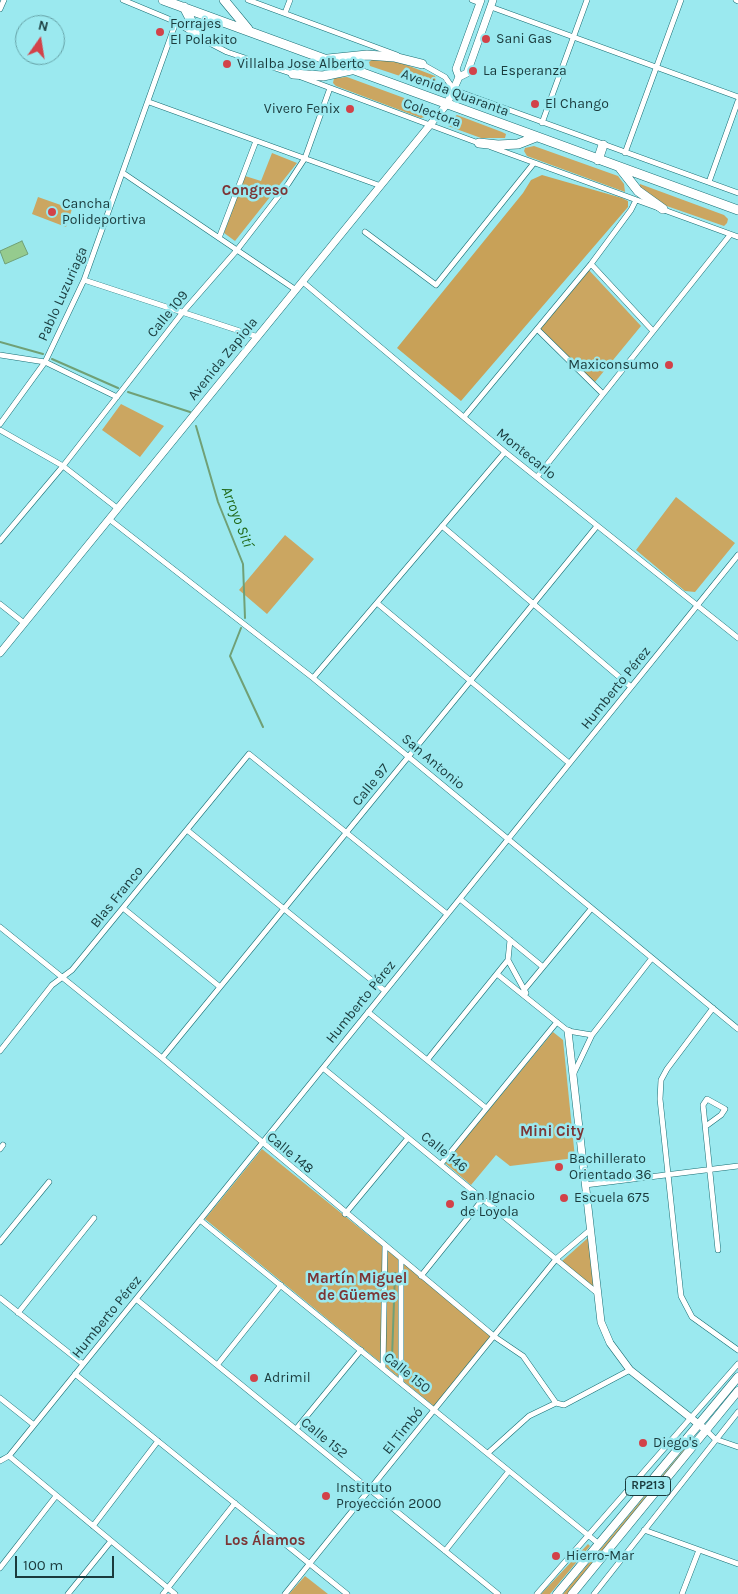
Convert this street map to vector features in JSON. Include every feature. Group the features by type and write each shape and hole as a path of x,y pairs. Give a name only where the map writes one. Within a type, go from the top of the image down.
{"highway":[{"name":"Avenida Quaranta","path":"163,0 738,210"},
{"path":"224,0 238,19 252,32"},
{"path":"184,8 200,38"},
{"path":"326,60 366,55 394,57 422,64"},
{"path":"292,74 323,76 352,70"},
{"path":"478,143 518,144 536,137"},
{"path":"598,160 603,145"},
{"path":"620,168 638,191 663,209"}],"main road":[{"name":"Avenida Zapiola","path":"0,653 447,104 459,77 456,69 481,2"},
{"name":"Avenida Zapiola","path":"459,77 467,73 492,3"},
{"path":"568,1031 596,1292 601,1322 610,1343 630,1370 706,1430"},
{"name":"RP213","path":"557,1594 738,1378"},
{"name":"RP213","path":"572,1594 738,1392"}],"street":[{"path":"0,9 4,0"},
{"name":"Colectora","path":"123,0 176,22 200,38 227,52 738,237"},
{"path":"248,0 422,64 445,77 454,90 738,192"},
{"path":"285,13 290,0"},
{"path":"472,0 481,2"},
{"path":"542,123 587,0"},
{"path":"625,153 681,0"},
{"path":"492,3 574,37 738,96"},
{"name":"Pablo Luzuriaga","path":"0,424 45,362 84,280 176,22"},
{"name":"Calle 109","path":"0,541 63,466 183,312 237,250 306,158 330,88"},
{"path":"709,182 738,101"},
{"path":"149,102 381,186"},
{"path":"219,238 256,141"},
{"path":"365,232 436,285 534,163"},
{"path":"123,173 296,290"},
{"path":"464,417 591,264 631,210 636,200"},
{"path":"537,477 730,235"},
{"path":"591,264 653,331"},
{"path":"84,280 258,336"},
{"name":"Montecarlo","path":"303,282 505,452 738,638"},
{"path":"537,329 603,394"},
{"path":"0,355 45,362 117,397"},
{"path":"0,430 63,466 117,508"},
{"path":"314,678 505,452"},
{"name":"San Antonio","path":"109,519 314,678 738,1029"},
{"path":"442,526 631,687"},
{"name":"Calle 97","path":"162,1058 597,526"},
{"name":"Humberto Pérez","path":"0,1461 9,1456 738,555"},
{"path":"377,603 570,763"},
{"path":"0,604 24,622"},
{"name":"Blas Franco","path":"0,1051 52,985 72,970 249,754 346,832"},
{"path":"187,830 385,991"},
{"path":"346,832 447,914"},
{"path":"460,899 543,967"},
{"path":"123,908 220,987"},
{"path":"524,990 591,909"},
{"name":"Calle 148","path":"0,927 162,1058 345,1214 495,1337 523,1356 537,1373 556,1403"},
{"path":"428,1059 508,960 510,940"},
{"path":"573,1075 592,1035 652,958"},
{"path":"508,960 529,1000"},
{"path":"497,974 568,1031 592,1035"},
{"path":"713,1008 667,1069 661,1080 660,1099 666,1175 681,1296 684,1306 692,1317 738,1350"},
{"path":"368,1012 486,1108"},
{"path":"441,1164 557,1022"},
{"name":"Calle 146","path":"323,1068 557,1258 596,1292"},
{"path":"706,1126 721,1115 724,1109 707,1099 703,1105 718,1250"},
{"path":"345,1214 408,1138"},
{"path":"585,1185 738,1166"},
{"path":"0,1242 49,1182"},
{"path":"421,1276 483,1199"},
{"path":"18,1312 94,1218"},
{"name":"Calle 150","path":"200,1220 599,1544"},
{"name":"El Timbó","path":"285,1594 495,1337 557,1258 590,1230"},
{"path":"383,1368 385,1246"},
{"path":"401,1259 401,1383"},
{"path":"218,1364 281,1285"},
{"path":"0,1298 83,1364"},
{"name":"Calle 152","path":"136,1299 498,1594"},
{"path":"296,1429 360,1350"},
{"path":"537,1594 738,1364"},
{"path":"488,1454 529,1416 556,1403 564,1405 630,1370"},
{"path":"75,1374 347,1594"},
{"path":"0,1398 34,1425"},
{"path":"594,1594 738,1412"},
{"path":"706,1430 715,1439 738,1448"},
{"path":"93,1526 158,1441"},
{"path":"9,1456 174,1594"},
{"path":"445,1550 509,1471"},
{"path":"0,1568 56,1496"},
{"path":"163,1594 235,1503"},
{"path":"644,1530 738,1564"},
{"path":"68,1594 110,1541"},
{"path":"682,1594 699,1550"}],"shaded area":[{"path":"373,59 391,59 435,76 437,81 433,87 370,66 369,62"},
{"path":"347,77 426,106 427,112 425,117 421,118 336,86 333,83 334,78"},
{"path":"457,115 502,132 506,134 505,138 481,138 448,126 449,120"},
{"path":"534,146 618,176 624,184 625,192 527,156 524,151 525,148"},
{"path":"272,153 297,163 235,241 224,233 245,176 261,181"},
{"path":"542,175 622,198 628,201 628,207 461,401 397,348 523,193 531,180"},
{"path":"640,184 724,215 728,219 727,223 724,226 661,204 639,187"},
{"name":"Cancha Polideportiva","path":"38,197 72,209 66,227 32,214"},
{"path":"22,241 28,254 5,264 0,251"},
{"path":"587,268 641,326 595,382 535,329"},
{"path":"121,404 164,426 140,457 102,430"},
{"path":"676,497 735,543 695,592 685,591 636,550"},
{"path":"285,535 314,559 267,614 239,590"},
{"path":"553,1032 563,1040 575,1158 510,1166 496,1155 471,1185 445,1163"},
{"path":"262,1149 493,1336 435,1407 205,1219"},
{"path":"589,1237 594,1288 561,1262"},
{"path":"691,1441 693,1442 568,1594 563,1594"},
{"path":"588,1544 590,1546 550,1594 541,1594"},
{"path":"305,1576 328,1594 289,1594"}],"waterway":[{"name":"Arroyo Sití","path":"0,342 43,354"},
{"name":"Arroyo Sití","path":"52,359 118,388"},
{"name":"Arroyo Sití","path":"128,392 190,412"},
{"name":"Arroyo Sití","path":"196,426 218,502 243,564 245,618"},
{"name":"Arroyo Sití","path":"241,628 230,656 263,727"},
{"name":"Arroyo Sití","path":"392,1358 395,1273"}],"place":[{"name":"Forrajes El Polakito","path":"160,32"},
{"name":"Sani Gas","path":"486,39"},
{"name":"Villalba Jose Alberto","path":"227,64"},
{"name":"La Esperanza","path":"473,71"},
{"name":"El Chango","path":"535,104"},
{"name":"Vivero Fenix","path":"350,109"},
{"name":"Cancha Polideportiva","path":"52,212"},
{"name":"Maxiconsumo","path":"669,365"},
{"name":"Bachillerato Orientado 36","path":"559,1167"},
{"name":"Escuela 675","path":"564,1198"},
{"name":"San Ignacio de Loyola","path":"450,1204"},
{"name":"Adrimil","path":"254,1378"},
{"name":"Diego's","path":"643,1443"},
{"name":"Instituto Proyección 2000","path":"326,1496"},
{"name":"Hierro-Mar","path":"556,1556"}],"district":[{"name":"Congreso","path":"255,191"},
{"name":"Mini City","path":"552,1132"},
{"name":"Martín Miguel de Güemes","path":"357,1288"},
{"name":"Los Álamos","path":"265,1541"}]}
